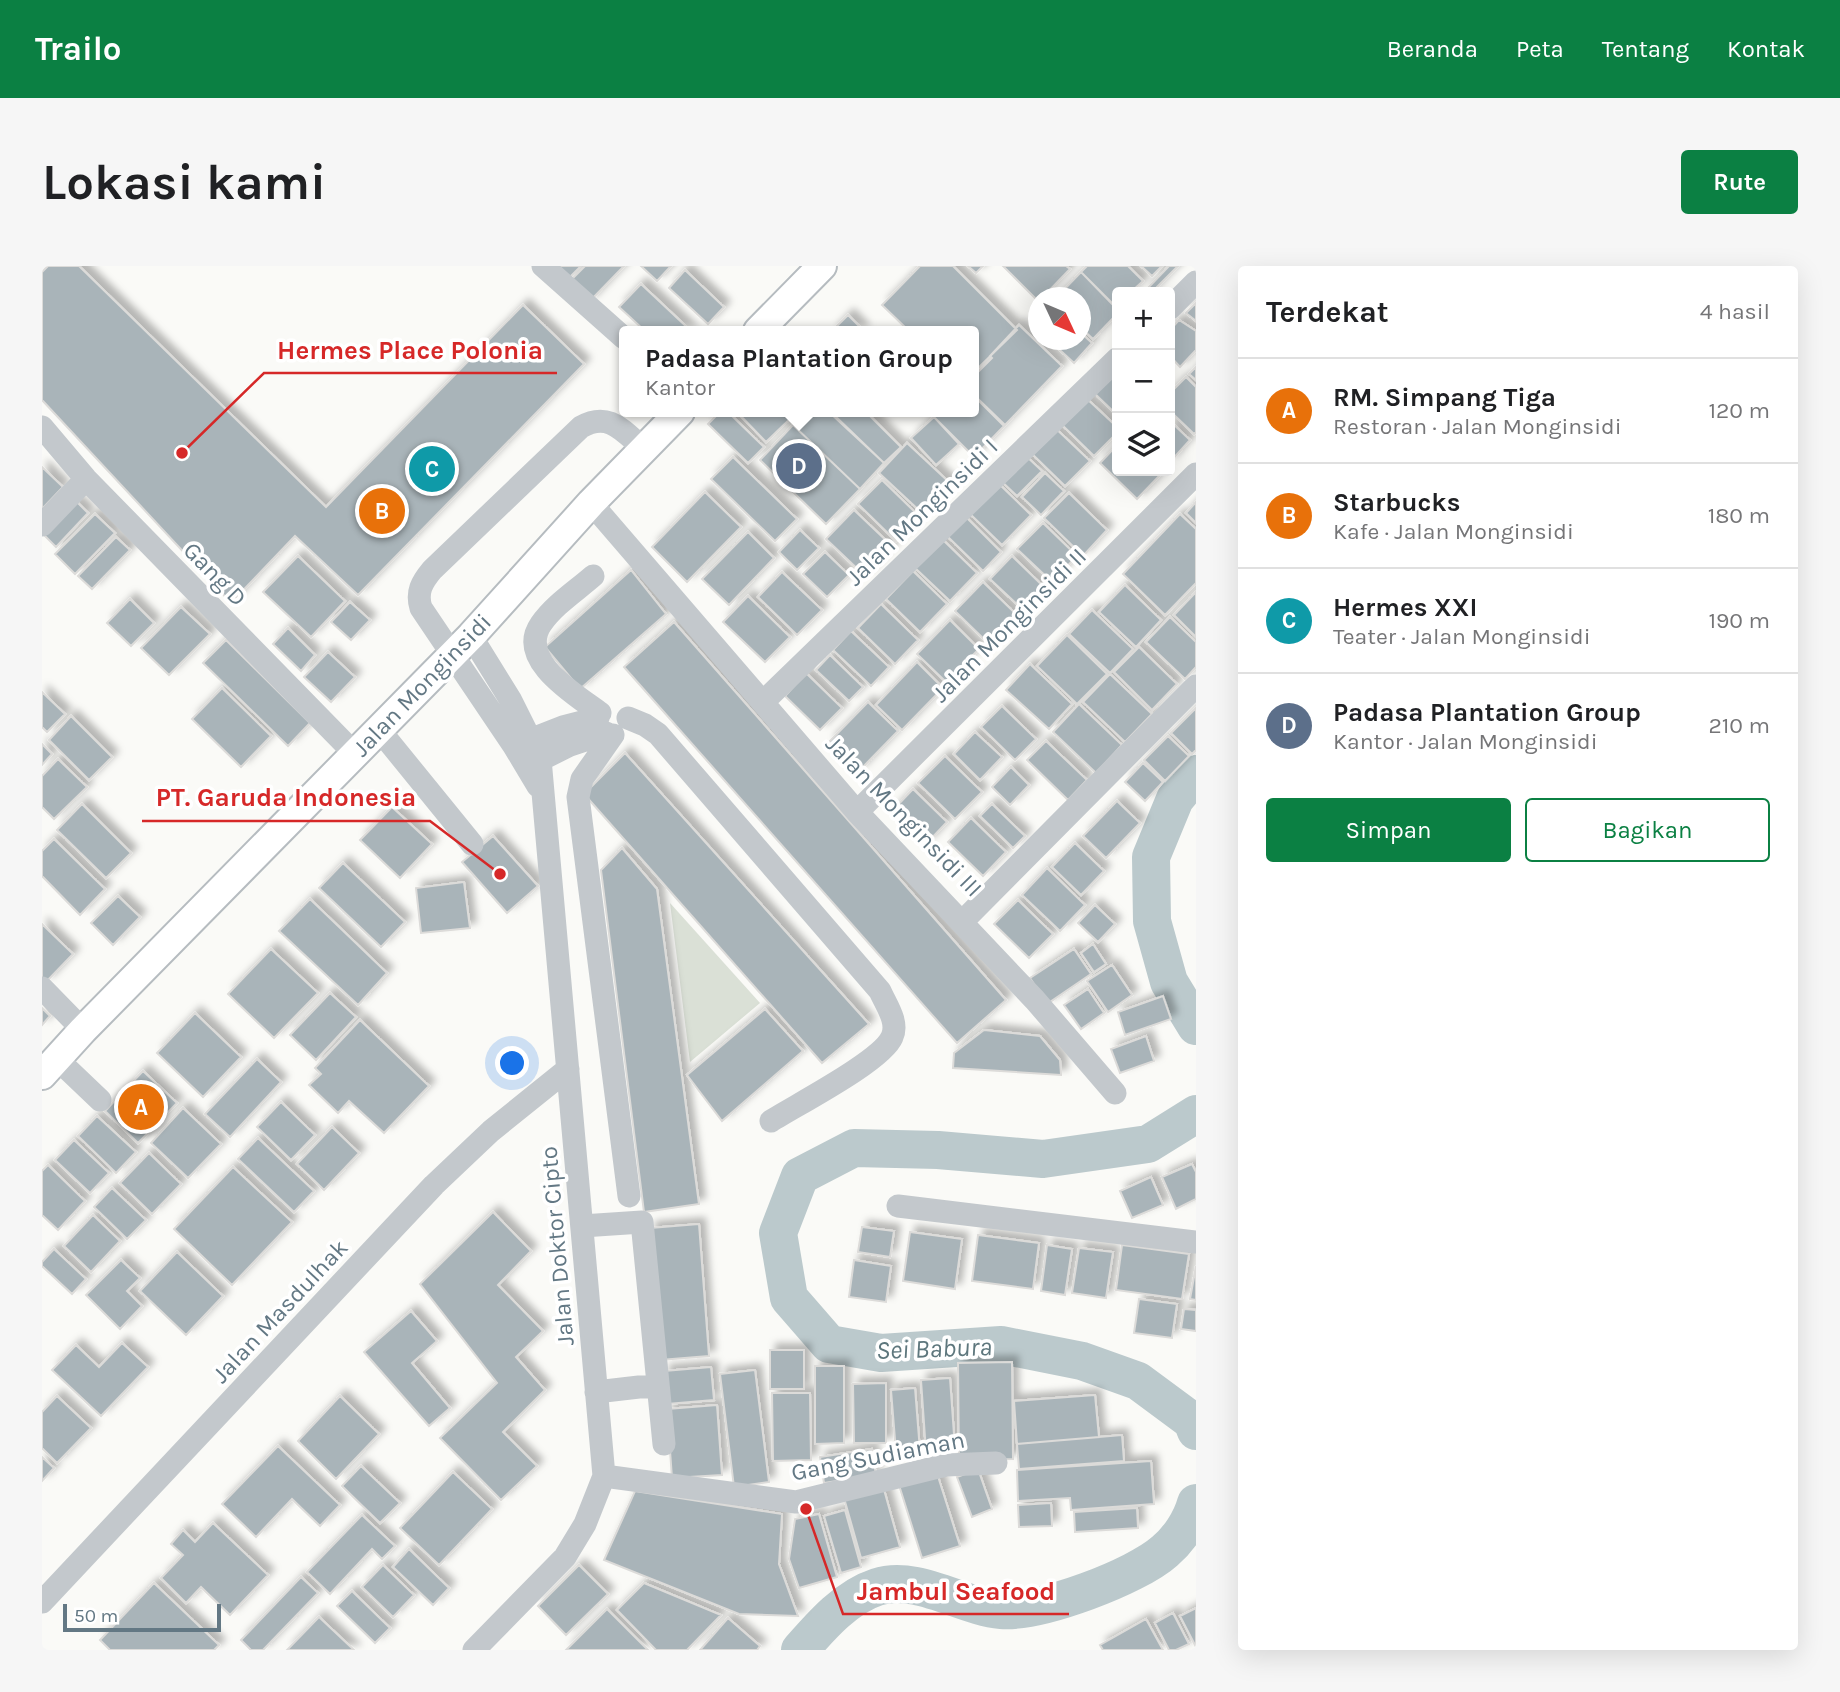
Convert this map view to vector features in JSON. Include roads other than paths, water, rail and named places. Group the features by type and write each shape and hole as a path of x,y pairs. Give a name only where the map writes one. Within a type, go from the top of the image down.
{"main road":[{"path":"763,326 822,266"},
{"name":"Jalan Monginsidi","path":"50,1067 83,1030 462,645 591,502 675,417"}],"street":[{"path":"543,266 619,334"},
{"path":"1175,303 1196,282"},
{"name":"Jalan Monginsidi I","path":"763,702 1112,364"},
{"path":"644,449 610,422 597,421 581,427 432,570 419,589 418,598 421,608 462,645 528,753 569,745 609,723 645,725 658,734 880,991 894,1021 892,1038 873,1058 771,1121"},
{"name":"Gang D","path":"42,427 86,479 355,754"},
{"name":"Jalan Monginsidi II","path":"858,812 1196,474"},
{"path":"42,525 86,479"},
{"name":"Jalan Monginsidi III","path":"591,502 858,812 962,922 1196,686"},
{"path":"593,576 541,624 534,647 551,673 609,723"},
{"path":"609,723 582,779 578,797 628,1196"},
{"path":"377,730 472,844"},
{"name":"Jalan Doktor Cipto","path":"474,1650 565,1557 585,1524 604,1476 541,792 528,753"},
{"path":"962,922 1115,1093"},
{"path":"42,988 83,1030"},
{"path":"50,1067 100,1100"},
{"name":"Jalan Masdulhak","path":"42,1602 434,1185 491,1130 568,1069"},
{"path":"898,1206 1196,1242"},
{"path":"582,1226 642,1222 664,1444"},
{"path":"596,1392 658,1387"},
{"name":"Gang Sudiaman","path":"604,1476 796,1502 946,1465 996,1463"}],"waterway":[{"name":"Sei Babura","path":"1196,774 1175,799 1151,857 1152,921 1169,982 1196,1026"},
{"name":"Sei Babura","path":"1196,1114 1148,1144 1043,1159 938,1150 854,1148 800,1176 778,1233 789,1298 829,1344 881,1353 1001,1345 1082,1361 1138,1381 1192,1421 1196,1431"},
{"name":"Sei Babura","path":"800,1650 825,1622 845,1605 877,1587 908,1585 1001,1610 1039,1606 1087,1591 1133,1572 1165,1551 1184,1529 1196,1503"}],"place":[{"name":"Hermes Place Polonia","path":"182,453"},
{"name":"Padasa Plantation Group","path":"799,466"},
{"name":"Hermes XXI","path":"432,469"},
{"name":"Starbucks","path":"382,511"},
{"name":"PT. Garuda Indonesia","path":"500,874"},
{"name":"RM. Simpang Tiga","path":"141,1107"},
{"name":"Jambul Seafood","path":"806,1509"}]}
